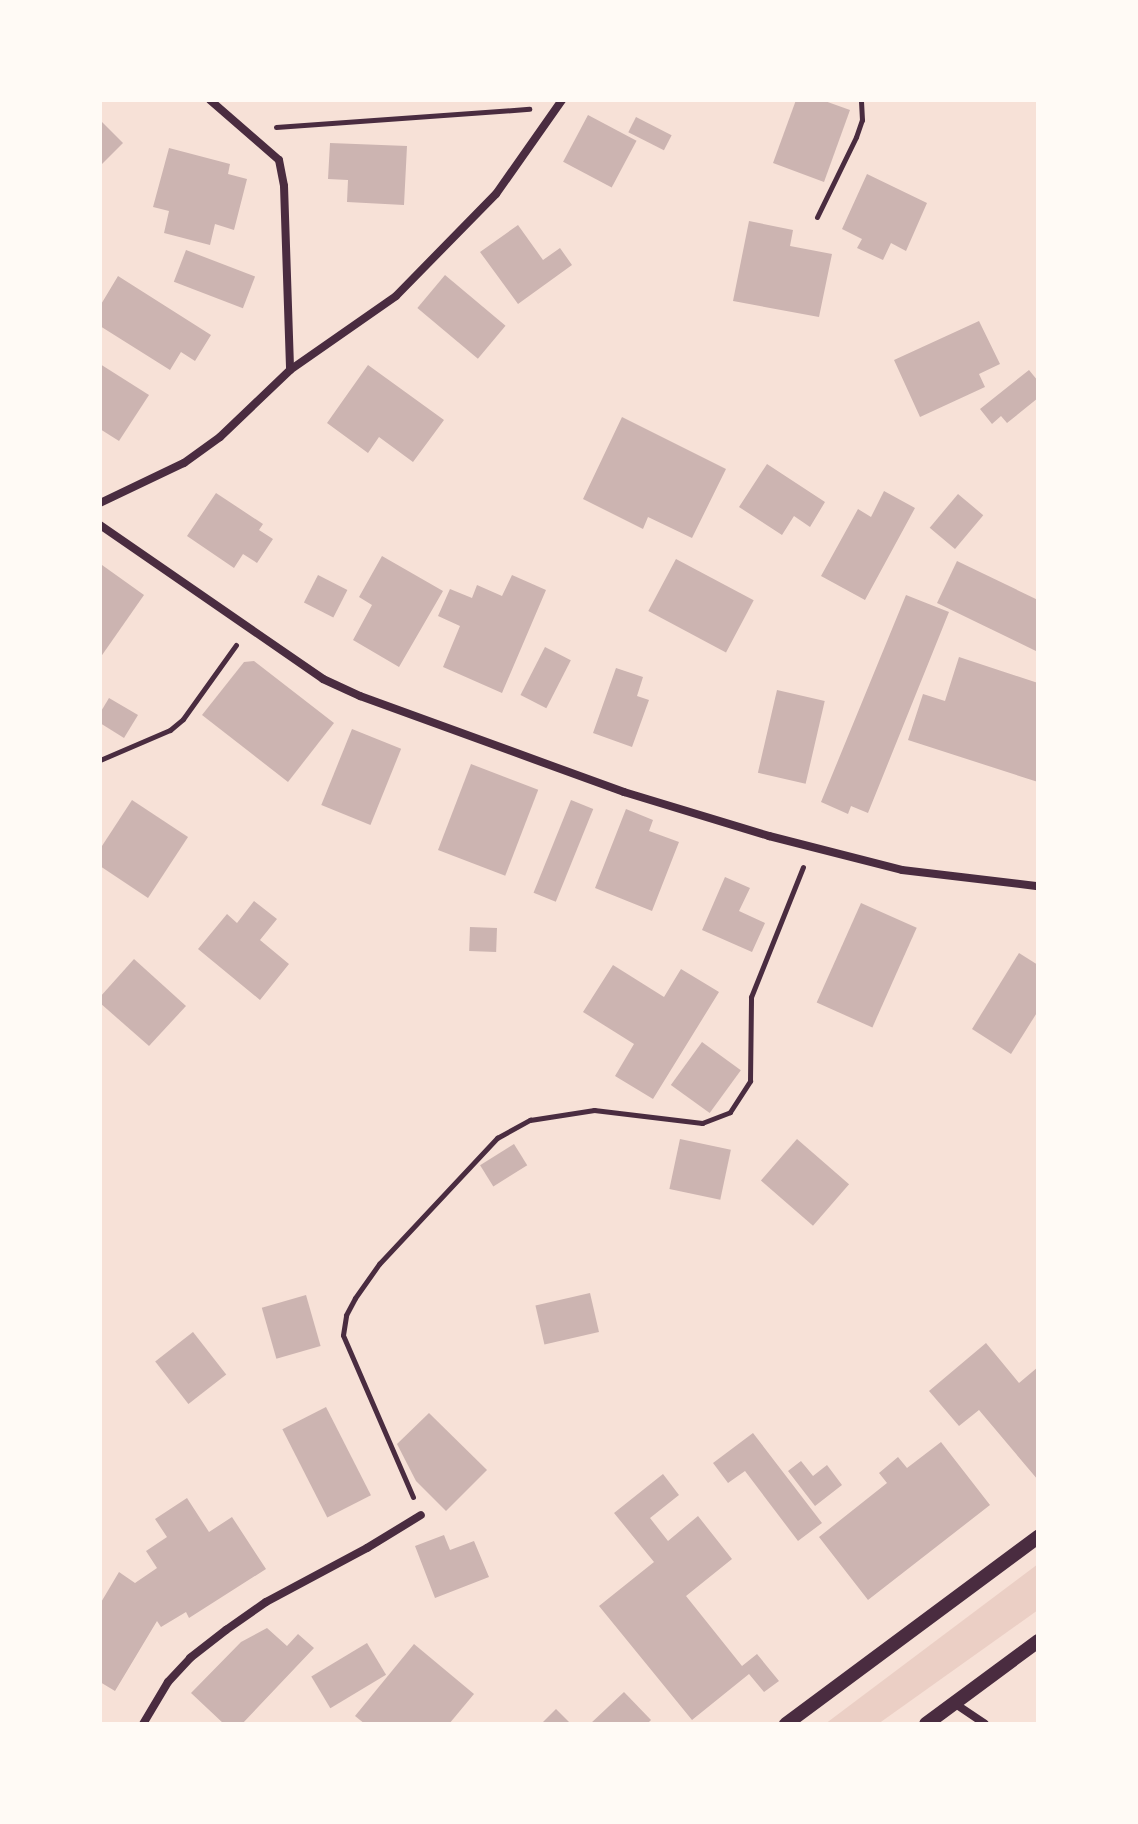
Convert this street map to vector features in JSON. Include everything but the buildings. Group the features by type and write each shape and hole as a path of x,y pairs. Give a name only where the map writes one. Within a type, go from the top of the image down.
{"street":[{"path":"210,100 279,160 284,186 290,370"},
{"path":"100,503 184,463 220,437 290,370 396,296 453,242 496,194 560,103"},
{"path":"100,525 323,679 360,696 624,792 811,847 902,870 1036,886"},
{"path":"143,1724 168,1682 190,1658 226,1630 266,1602 421,1515"},
{"path":"786,1724 1038,1537"},
{"path":"926,1724 1038,1641"},
{"path":"954,1703 985,1724"}],"path":[{"path":"817,217 856,137 862,120 861,100"},
{"path":"244,130 560,103"},
{"path":"100,760 170,730 183,719 248,628"},
{"path":"421,1515 343,1335 346,1315 355,1298 379,1264 497,1138 530,1120 594,1110 702,1123 730,1112 750,1081 751,997 811,847"}],"shaded area":[{"path":"1038,1564 1038,1610 878,1724 825,1724"}]}
